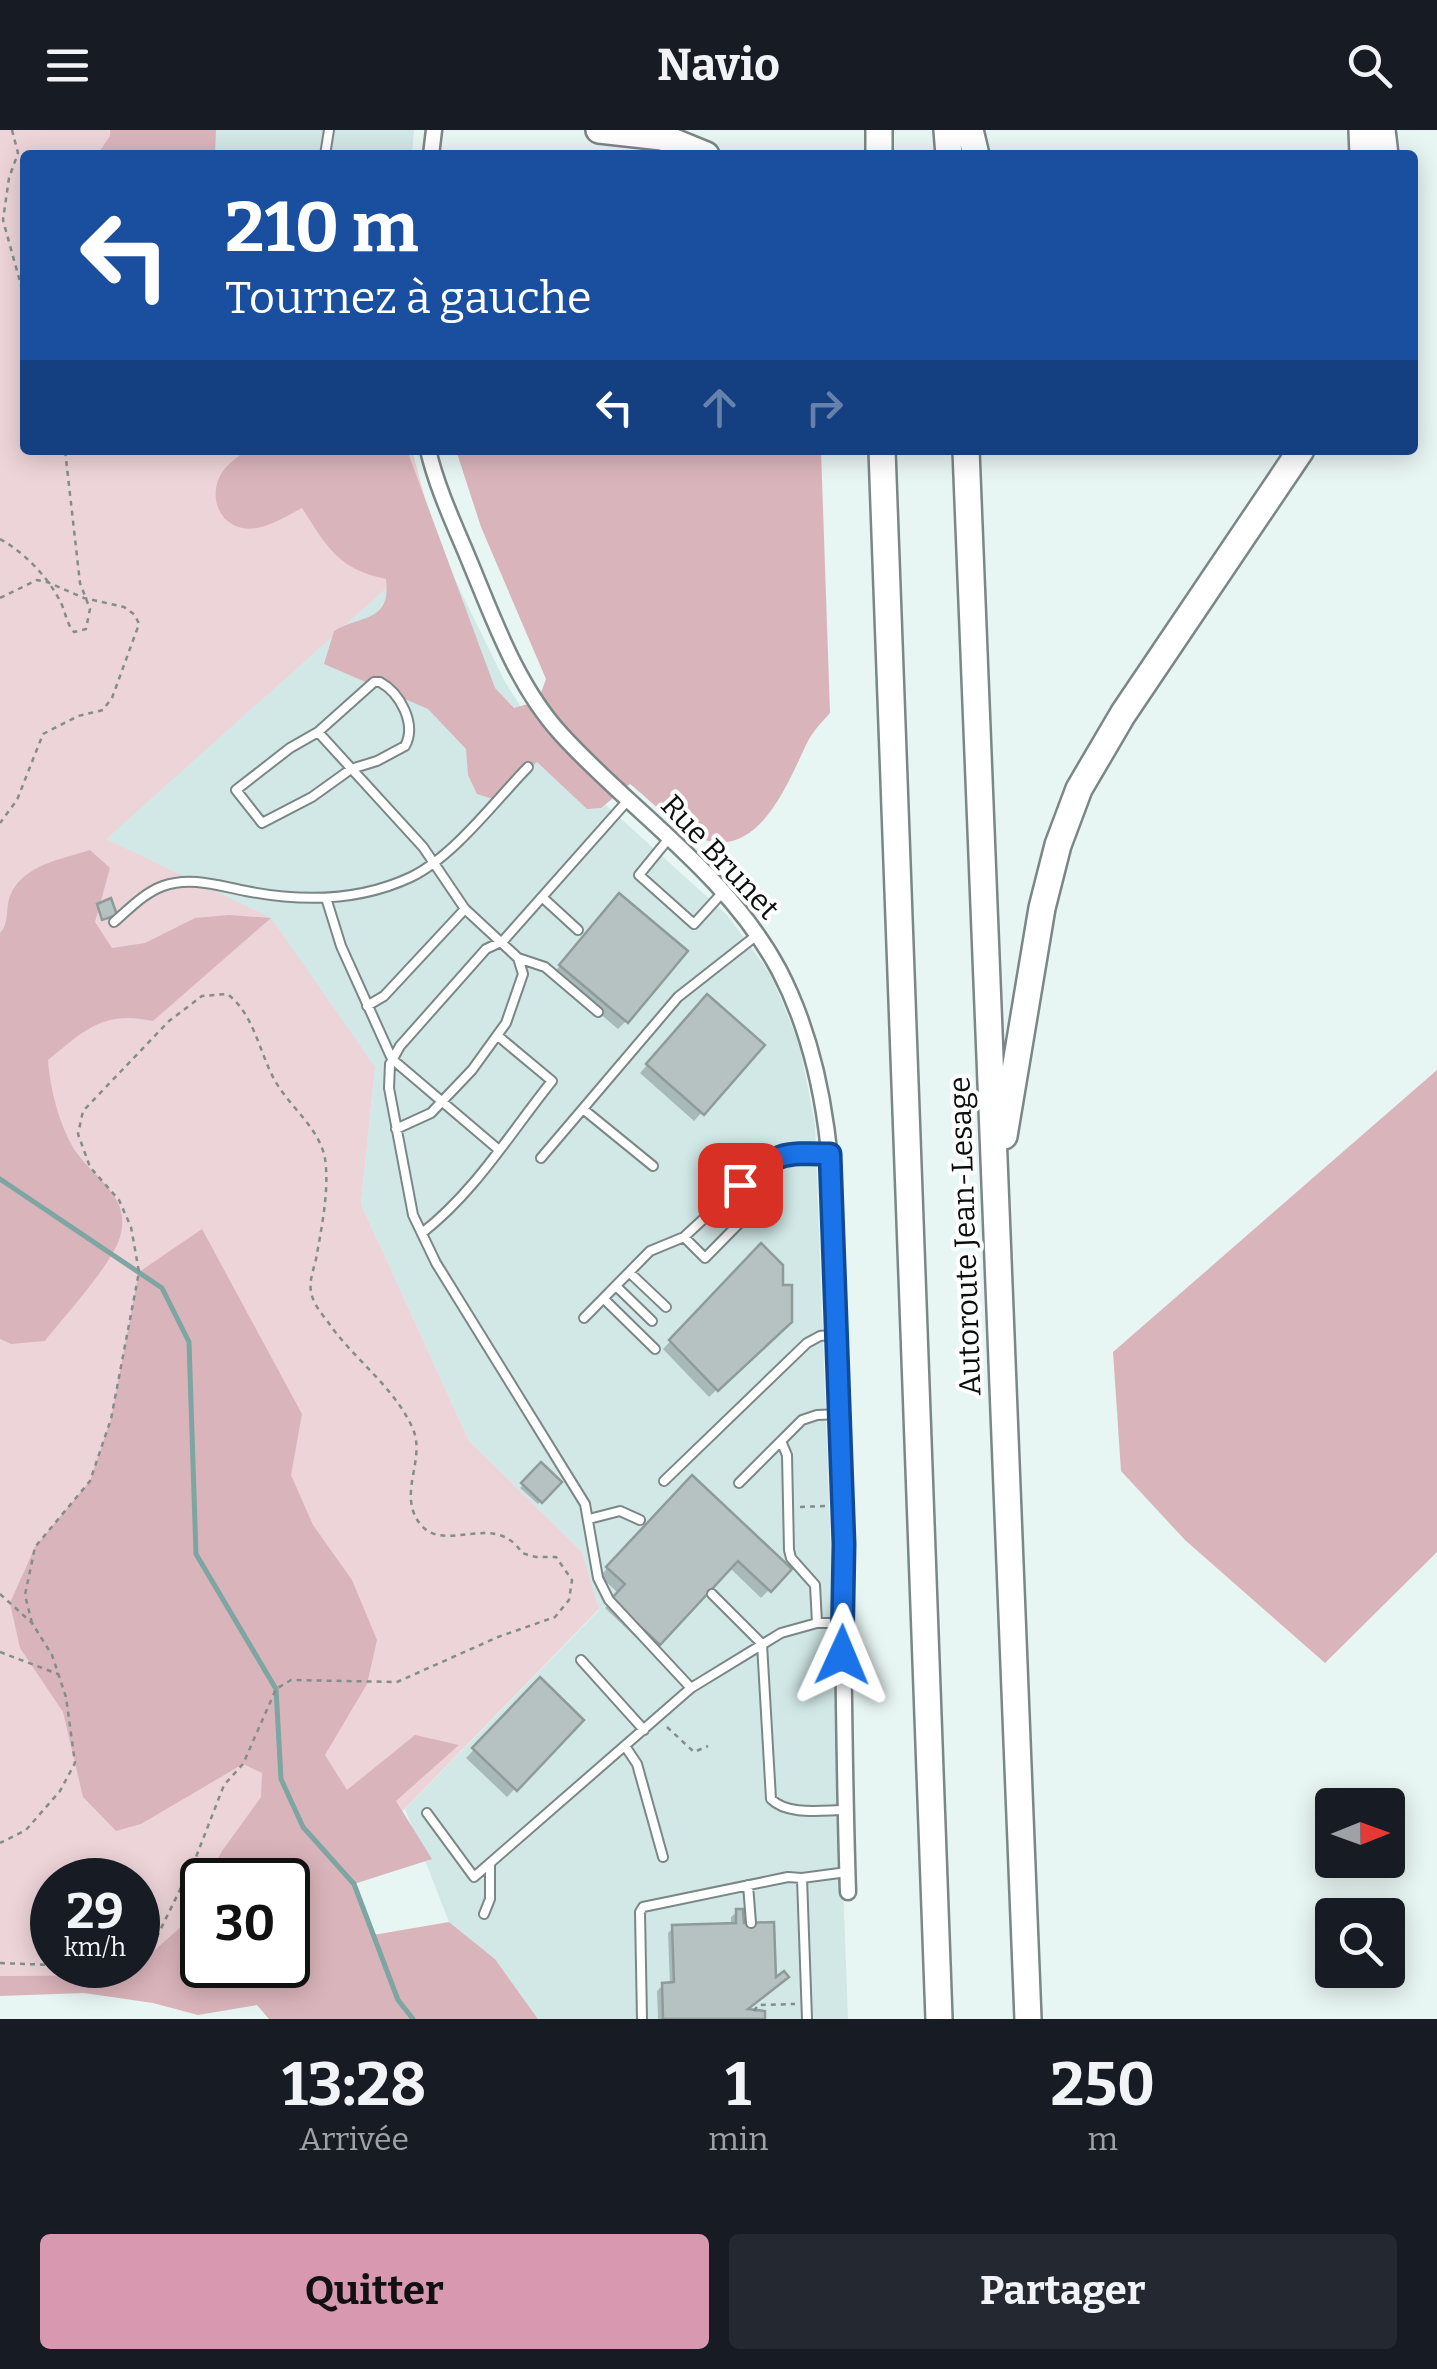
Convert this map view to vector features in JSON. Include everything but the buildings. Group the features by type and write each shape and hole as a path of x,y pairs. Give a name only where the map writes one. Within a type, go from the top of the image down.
{"highway":[{"path":"599,130 662,138 693,150"},
{"path":"866,455 884,539"},
{"name":"Autoroute Jean-Lesage","path":"882,455 940,2019"},
{"name":"Autoroute Jean-Lesage","path":"966,455 1028,2019"},
{"path":"996,1185 1042,908 1058,845 1076,799 1122,714 1298,455"}],"street":[{"name":"Rue Brunet","path":"430,455 497,626 528,689 561,734 724,892 757,935 785,983 812,1052 830,1154 840,1414 848,1892"}],"lane":[{"path":"374,682 395,693 409,725 405,746 377,761 350,769 312,797 262,823 236,790 318,732 374,682"},
{"path":"318,732 423,847 465,908 518,958 545,968 598,1012"},
{"path":"114,922 155,890 176,883 210,883 278,896 327,900 396,882 433,863 528,768"},
{"path":"629,799 503,940 486,949 392,1059 388,1075 407,1196 436,1263 576,1487 589,1518 598,1578 609,1600 690,1688"},
{"path":"670,837 639,875 694,924 724,892"},
{"path":"542,897 578,930"},
{"path":"327,900 340,946 392,1059 499,1150"},
{"path":"366,1006 384,996 465,908"},
{"path":"541,1158 689,985 757,935"},
{"path":"396,1129 416,1122 442,1103 498,1036 522,982 518,958"},
{"path":"422,1233 458,1202 552,1081 498,1036"},
{"path":"583,1109 654,1166"},
{"path":"584,1318 650,1252 684,1237 763,1164 776,1156 830,1154"},
{"path":"740,1185 758,1203"},
{"path":"684,1237 705,1258 771,1191"},
{"path":"630,1273 666,1307"},
{"path":"617,1287 652,1321"},
{"path":"604,1300 655,1349"},
{"path":"664,1481 807,1343 837,1334"},
{"path":"739,1483 809,1416 840,1414"},
{"path":"781,1441 787,1455 789,1550 791,1558 815,1585 817,1624"},
{"path":"825,1506 842,1505"},
{"path":"589,1518 620,1512 640,1520"},
{"path":"712,1594 762,1644 771,1798 777,1805 797,1810 845,1810"},
{"path":"427,1813 474,1878 690,1688 788,1630 843,1624"},
{"path":"581,1660 644,1730"},
{"path":"624,1746 638,1764 662,1857"},
{"path":"484,1914 490,1899 490,1864"},
{"path":"642,2019 640,1910 648,1905 788,1877 847,1872"},
{"path":"802,1878 807,2019"},
{"path":"748,1885 750,1923"}],"path":[{"path":"12,130 18,152 9,178 3,220 20,282"},
{"path":"0,538 47,582 74,632 86,630 90,609 84,598 76,554 66,455"},
{"path":"0,598 38,580 84,598 124,607 139,624 112,698 103,710 78,716 43,734 17,800 0,824"},
{"path":"32,1623 25,1594 35,1547 90,1481 111,1420 139,1272 132,1227 119,1200 90,1166 78,1134 83,1111 169,1021 202,996 228,994 242,1004 276,1083 323,1142 327,1171 310,1284 312,1300 340,1340 387,1386 413,1429 419,1452 410,1493 420,1523 432,1533 496,1532 514,1540 522,1554 556,1557 572,1580 569,1600 555,1617 498,1637 397,1682 291,1680 276,1689 243,1764 224,1786 196,1857 160,1930"},
{"path":"811,1506 825,1506"},
{"path":"0,1594 32,1623 52,1655 66,1697 75,1763 60,1792 26,1830 0,1843"},
{"path":"0,1652 58,1674"},
{"path":"670,1730 694,1752 708,1746"},
{"path":"0,1964 30,1965"},
{"path":"754,2011 758,2005 797,2004"}],"shaded area":[{"path":"0,130 139,130 138,150 20,150 20,455 413,455 437,543 106,839 271,918 375,1067 361,1204 469,1441 582,1552 599,1609 310,1906 310,1858 180,1858 180,1968 160,1970 160,1858 30,1858 30,1976 0,1976"},
{"path":"110,130 216,130 215,150 100,150"},
{"path":"215,130 414,130 412,150 214,150"},
{"path":"241,455 409,455 495,688 514,708 538,701 546,679 481,527 458,455 821,455 830,713 809,739 767,816 737,839 718,842 697,837 630,784 601,808 587,809 537,762 493,799 477,794 468,775 466,749 428,709 324,664 334,631 380,610 386,579 356,569 335,554 302,508 258,528 242,528 227,521 218,509 216,486 227,466"},
{"path":"437,543 505,682 553,757 727,915 770,973 799,1043 815,1124 848,2019 538,2019 495,1959 449,1922 405,1809 599,1610 582,1552 469,1441 361,1204 375,1067 105,839"},
{"path":"90,850 110,868 95,922 112,948 145,943 195,918 271,918 153,1021 121,1018 96,1025 48,1060 64,1129 74,1149 115,1197 122,1220 121,1233 100,1273 45,1341 11,1344 0,1339 0,933 10,896 24,877 44,865"},
{"path":"1437,1070 1437,1552 1325,1663 1185,1540 1121,1471 1113,1352"},
{"path":"202,1229 302,1414 291,1475 313,1525 352,1580 377,1640 367,1684 325,1755 347,1790 415,1735 459,1745 396,1801 432,1859 354,1884 373,1935 449,1922 495,1959 538,2019 269,2019 257,2005 198,2015 153,2003 84,1993 0,1996 0,1976 30,1976 30,1988 160,1988 160,1945 180,1928 180,1988 310,1988 310,1858 218,1858 261,1797 262,1773 243,1764 141,1824 116,1831 83,1797 63,1712 20,1648 10,1603 35,1547 90,1481 111,1419 139,1272"}],"waterway":[{"path":"0,1179 162,1288 189,1342 196,1554 276,1689 281,1779 303,1827 354,1884 398,2000 413,2019"}],"route":[{"path":"740,1185 776,1156 830,1154 844,1544 842,1655"}]}
